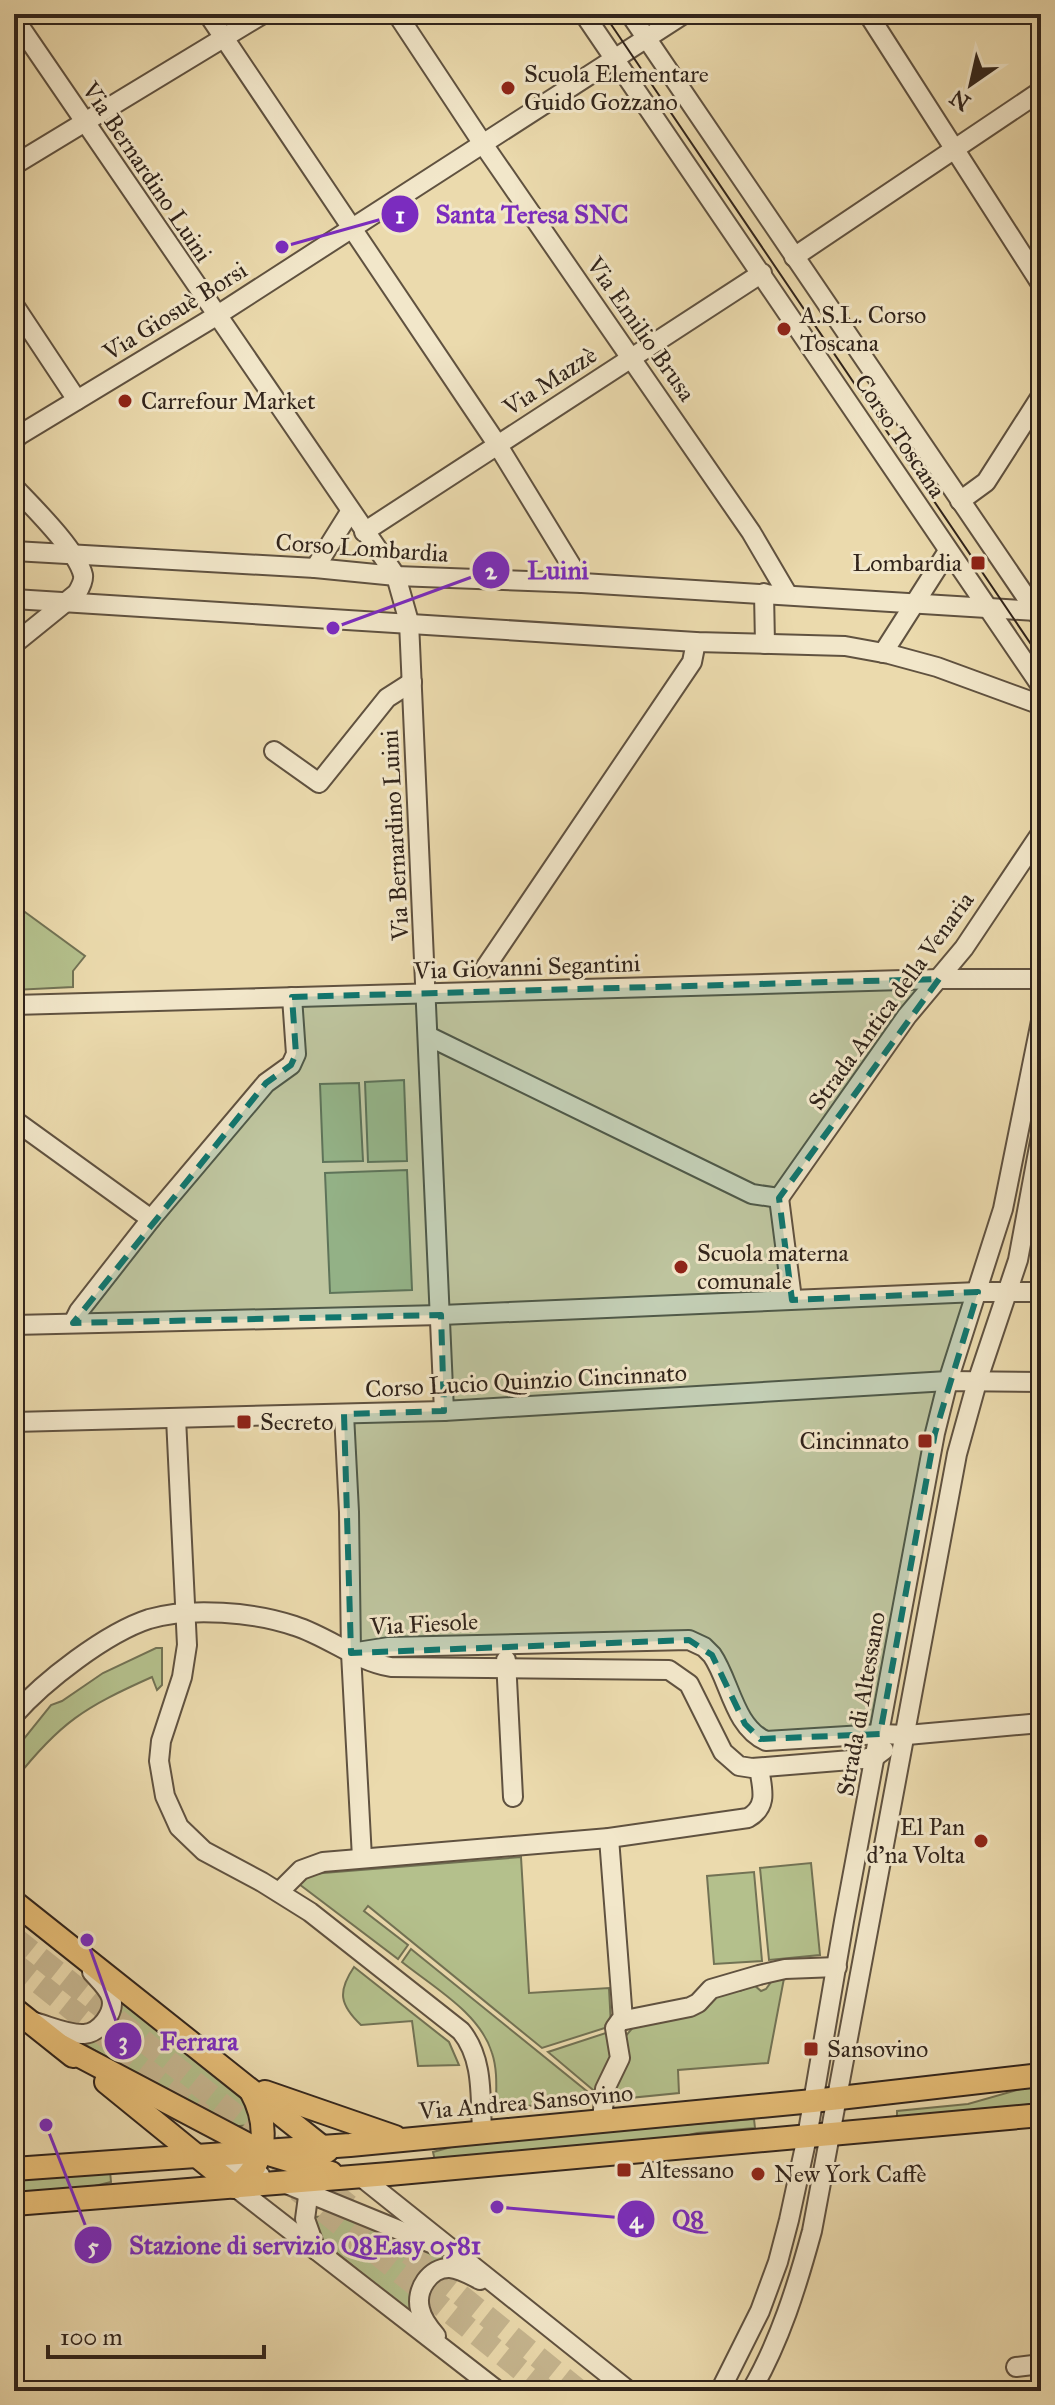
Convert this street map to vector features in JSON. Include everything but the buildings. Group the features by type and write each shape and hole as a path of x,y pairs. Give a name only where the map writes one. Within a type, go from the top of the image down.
{"main road":[{"path":"14,1902 360,2176"},
{"path":"21,2014 195,2155 243,2180"},
{"path":"61,2046 311,2180"},
{"name":"Via Andrea Sansovino","path":"14,2169 404,2140 813,2101 1041,2075"},
{"path":"248,2087 404,2140"},
{"path":"243,2180 262,2152 261,2116 248,2087"},
{"path":"14,2204 243,2180 311,2180 1041,2115"}],"street":[{"path":"208,14 497,444 582,583"},
{"path":"14,165 263,14"},
{"name":"Via Emilio Brusa","path":"397,14 751,532 788,595"},
{"name":"Corso Toscana","path":"584,14 1041,686"},
{"name":"Corso Toscana","path":"630,14 1039,613"},
{"name":"Via Giosuè Borsi","path":"14,440 216,316 684,14"},
{"path":"868,14 1041,284"},
{"name":"Via Bernardino Luini","path":"14,18 396,576 409,622 444,1411"},
{"path":"794,257 1041,91"},
{"name":"Via Mazzè","path":"364,532 762,273"},
{"path":"14,305 77,400"},
{"path":"960,501 986,482 1041,396"},
{"path":"14,487 72,556 83,575 82,584 67,602 14,644"},
{"path":"315,568 350,512"},
{"name":"Corso Lombardia","path":"14,551 315,568 396,576 764,593 1039,613"},
{"path":"883,653 948,551"},
{"path":"764,593 765,644"},
{"path":"14,599 696,642 845,646 937,667 1041,705"},
{"path":"485,968 692,662 696,642"},
{"path":"274,751 319,783 387,698 412,682"},
{"name":"Strada Antica della Venaria","path":"779,1198 907,1016 964,948 1041,833"},
{"name":"Via Giovanni Segantini","path":"14,1005 939,979 1041,979"},
{"path":"73,1323 79,1311 151,1219 266,1083 291,1065 296,1054 292,997"},
{"name":"Strada di Altessano","path":"720,2391 748,2338 771,2282 787,2230 807,2137 932,1447 948,1381 1003,1209 1041,1021"},
{"path":"428,1036 752,1194 779,1198 792,1299"},
{"path":"14,1120 151,1219"},
{"name":"Strada di Altessano","path":"751,2391 777,2339 800,2274 813,2224 907,1735 957,1454 977,1382 1018,1260 1041,1136"},
{"path":"14,1325 441,1315 792,1299 1041,1292"},
{"name":"Corso Lucio Quinzio Cincinnato","path":"14,1422 444,1411 948,1381 1041,1382"},
{"path":"344,1414 351,1653 362,1858"},
{"path":"176,1418 185,1661 160,1747 160,1778 167,1802 179,1827 197,1846 279,1892 319,1919 461,2031 476,2059 482,2131"},
{"path":"14,1715 59,1672 124,1631 153,1618 184,1614 244,1615 277,1620 317,1634 351,1653"},
{"name":"Via Fiesole","path":"351,1653 389,1647 689,1640 712,1655 745,1724 760,1739 772,1742 880,1734"},
{"path":"506,1644 513,1797"},
{"name":"Via Fiesole","path":"351,1653 391,1667 669,1670 691,1687 726,1756 739,1766 759,1768 876,1756"},
{"path":"880,1734 907,1735 1041,1723"},
{"path":"876,1756 907,1735"},
{"path":"279,1892 306,1867 323,1862 609,1838 748,1818 759,1810 763,1802 759,1768"},
{"path":"609,1838 623,2020"},
{"path":"21,2014 85,2034 97,2029 109,2014 112,2006 110,1994 71,1948"},
{"path":"602,2120 605,2089 620,2058 615,2028 623,2020 693,2006 711,1989 768,1972 837,1967"},
{"path":"317,2252 305,2219 311,2180 323,2147"},
{"path":"360,2176 623,2388"},
{"path":"243,2180 317,2252 498,2391"},
{"path":"311,2180 463,2257"},
{"path":"450,2354 429,2328 419,2307 420,2294 429,2277 440,2270 454,2268 504,2292"},
{"path":"1016,2367 1041,2364"}],"highlighted area":[{"path":"939,979 779,1198 792,1300 978,1292 935,1433 880,1734 760,1739 745,1724 712,1655 689,1640 351,1653 344,1414 444,1411 441,1315 73,1323 266,1083 291,1065 296,1054 292,997"}],"green space":[{"path":"14,904 85,956 73,971 73,987 14,990"},
{"path":"404,1080 407,1161 368,1162 365,1082"},
{"path":"359,1083 363,1161 323,1162 320,1084"},
{"path":"407,1170 412,1290 330,1293 325,1173"},
{"path":"162,1648 162,1685 157,1690 152,1677 75,1718 46,1744 14,1781 14,1751 51,1705 103,1673"},
{"path":"521,1857 529,1993 609,1988 611,2026 542,2048 368,1906 364,1911 408,1945 398,1959 295,1881 323,1873"},
{"path":"811,1863 820,1955 769,1960 760,1868"},
{"path":"754,1872 762,1961 714,1964 707,1876"},
{"path":"411,1949 599,2101 496,2108 495,2067 486,2039 454,2002 402,1962"},
{"path":"354,1967 449,2042 459,2065 418,2066 412,2021 361,2025 343,1998 345,1984"},
{"path":"785,1973 768,2063 678,2070 679,2093 609,2100 624,2038 635,2025 643,2021 679,2018 725,1990 740,1991 754,1985 761,1991 777,1974"},
{"path":"119,2001 240,2088 252,2115 250,2125 229,2127 84,2044 99,2038 109,2029"},
{"path":"612,2031 615,2043 599,2095 548,2052"},
{"path":"1041,2086 1041,2103 897,2120 897,2111 968,2104"},
{"path":"754,2119 755,2128 697,2133 662,2142 435,2161 433,2152 466,2143"},
{"path":"110,2171 111,2182 70,2192 14,2196 14,2179"},
{"path":"343,2215 450,2260 413,2315 321,2240 315,2217"}],"tunnel":[{"path":"14,1937 273,2145"},
{"path":"14,1963 203,2115"},
{"path":"246,2149 547,2391"},
{"path":"306,2171 580,2391"}],"tram line":[{"path":"604,14 1041,659"}],"place":[{"name":"Scuola Elementare Guido Gozzano","path":"508,88"},
{"name":"Santa Teresa SNC","path":"282,247"},
{"name":"A.S.L. Corso Toscana","path":"784,329"},
{"name":"Carrefour Market","path":"125,401"},
{"name":"Lombardia","path":"978,563"},
{"name":"Luini","path":"333,628"},
{"name":"Scuola materna comunale","path":"681,1267"},
{"name":"Secreto","path":"244,1422"},
{"name":"Cincinnato","path":"925,1441"},
{"name":"El Pan d'na Volta","path":"981,1841"},
{"name":"Ferrara","path":"87,1940"},
{"name":"Sansovino","path":"811,2049"},
{"name":"Stazione di servizio Q8Easy 0581","path":"46,2125"},
{"name":"Altessano","path":"624,2170"},
{"name":"New York Caffè","path":"758,2174"},
{"name":"Q8","path":"497,2207"}]}
